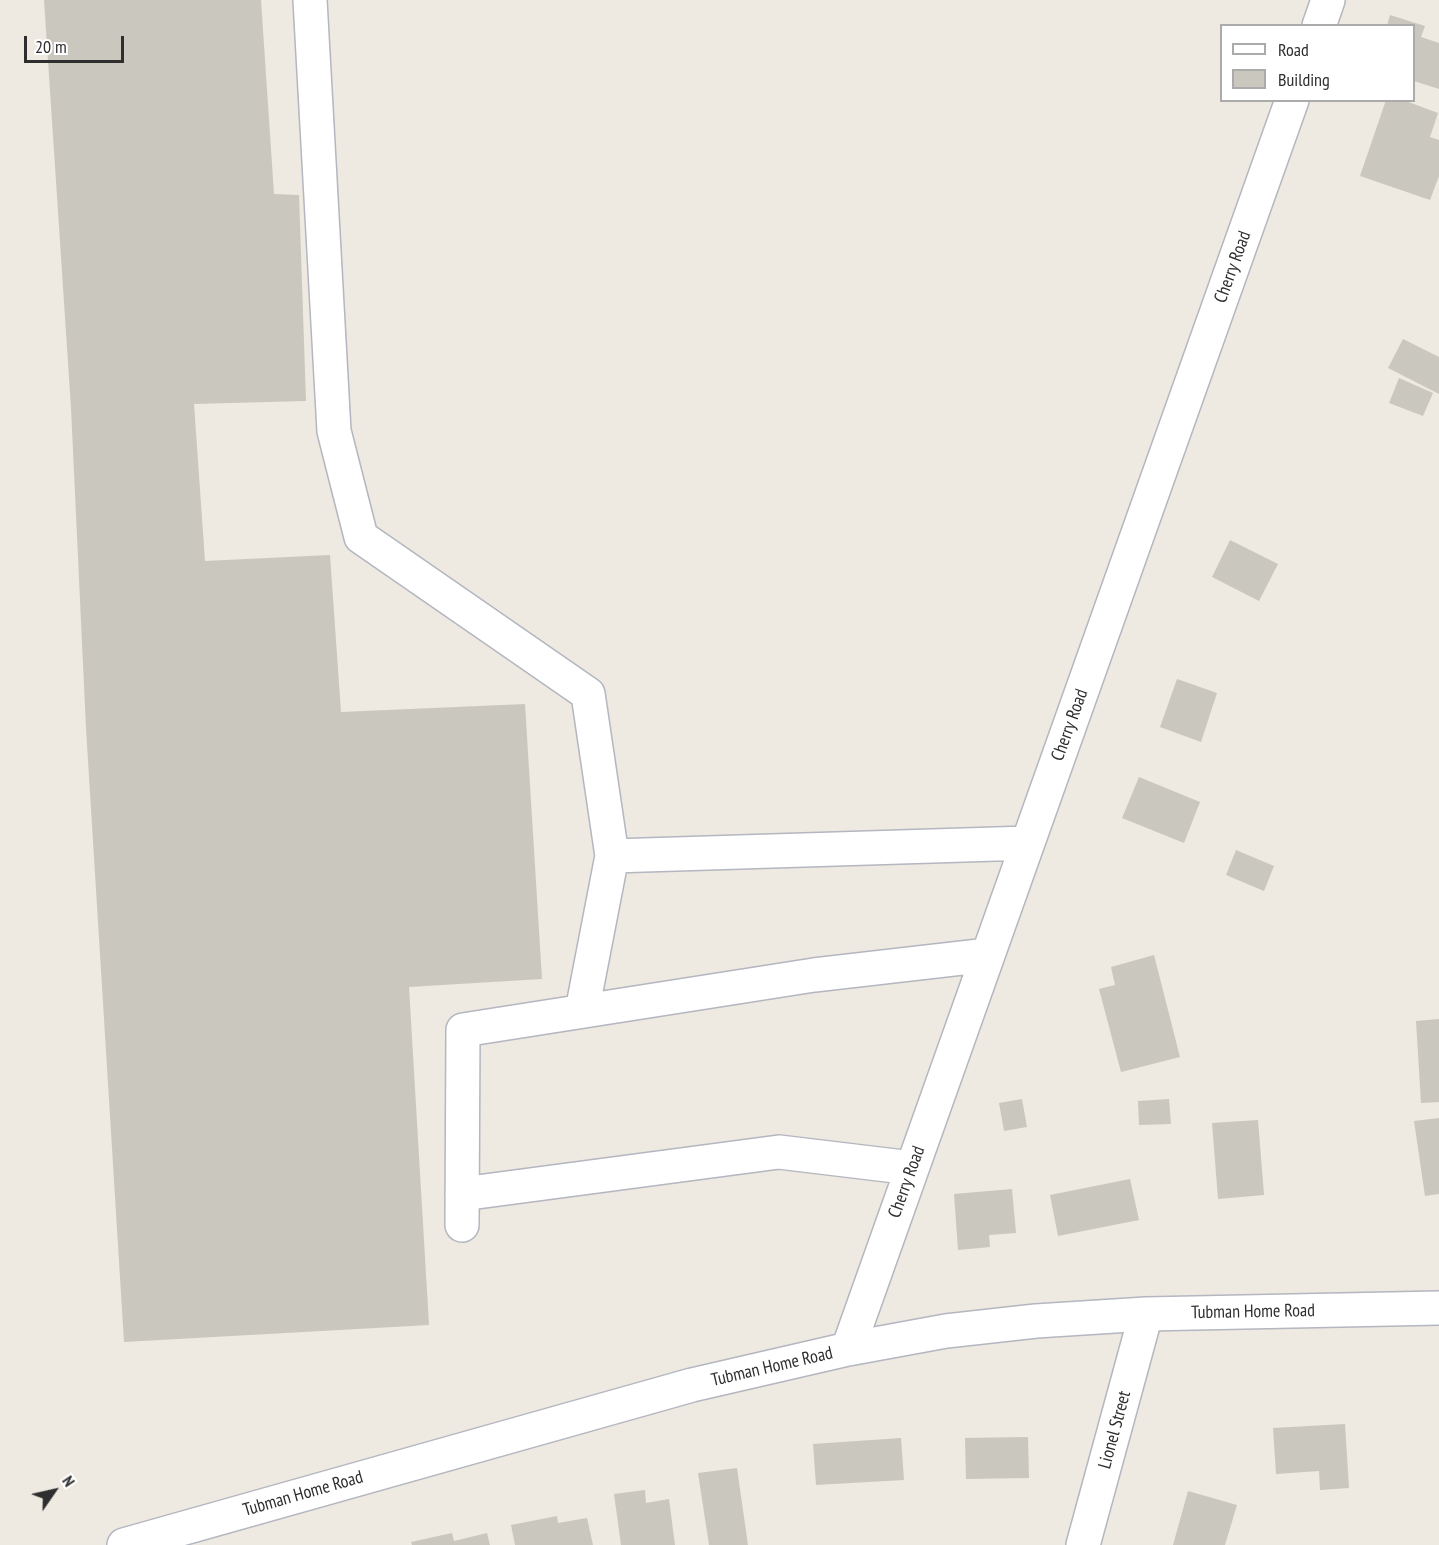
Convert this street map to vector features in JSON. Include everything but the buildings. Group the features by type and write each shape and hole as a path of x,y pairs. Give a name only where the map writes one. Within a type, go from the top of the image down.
{"street":[{"path":"310,0 334,431 361,537 588,694 612,856 582,1011"},
{"path":"1320,24 1328,0"},
{"name":"Cherry Road","path":"848,1349 1291,102"},
{"path":"612,856 1028,843"},
{"path":"912,1168 779,1152 462,1210 463,1030 814,975 988,955"},
{"name":"Tubman Home Road","path":"124,1545 692,1385 848,1349 946,1331 1036,1321 1146,1314 1439,1308"},
{"name":"Lionel Street","path":"1083,1545 1146,1314"}]}
